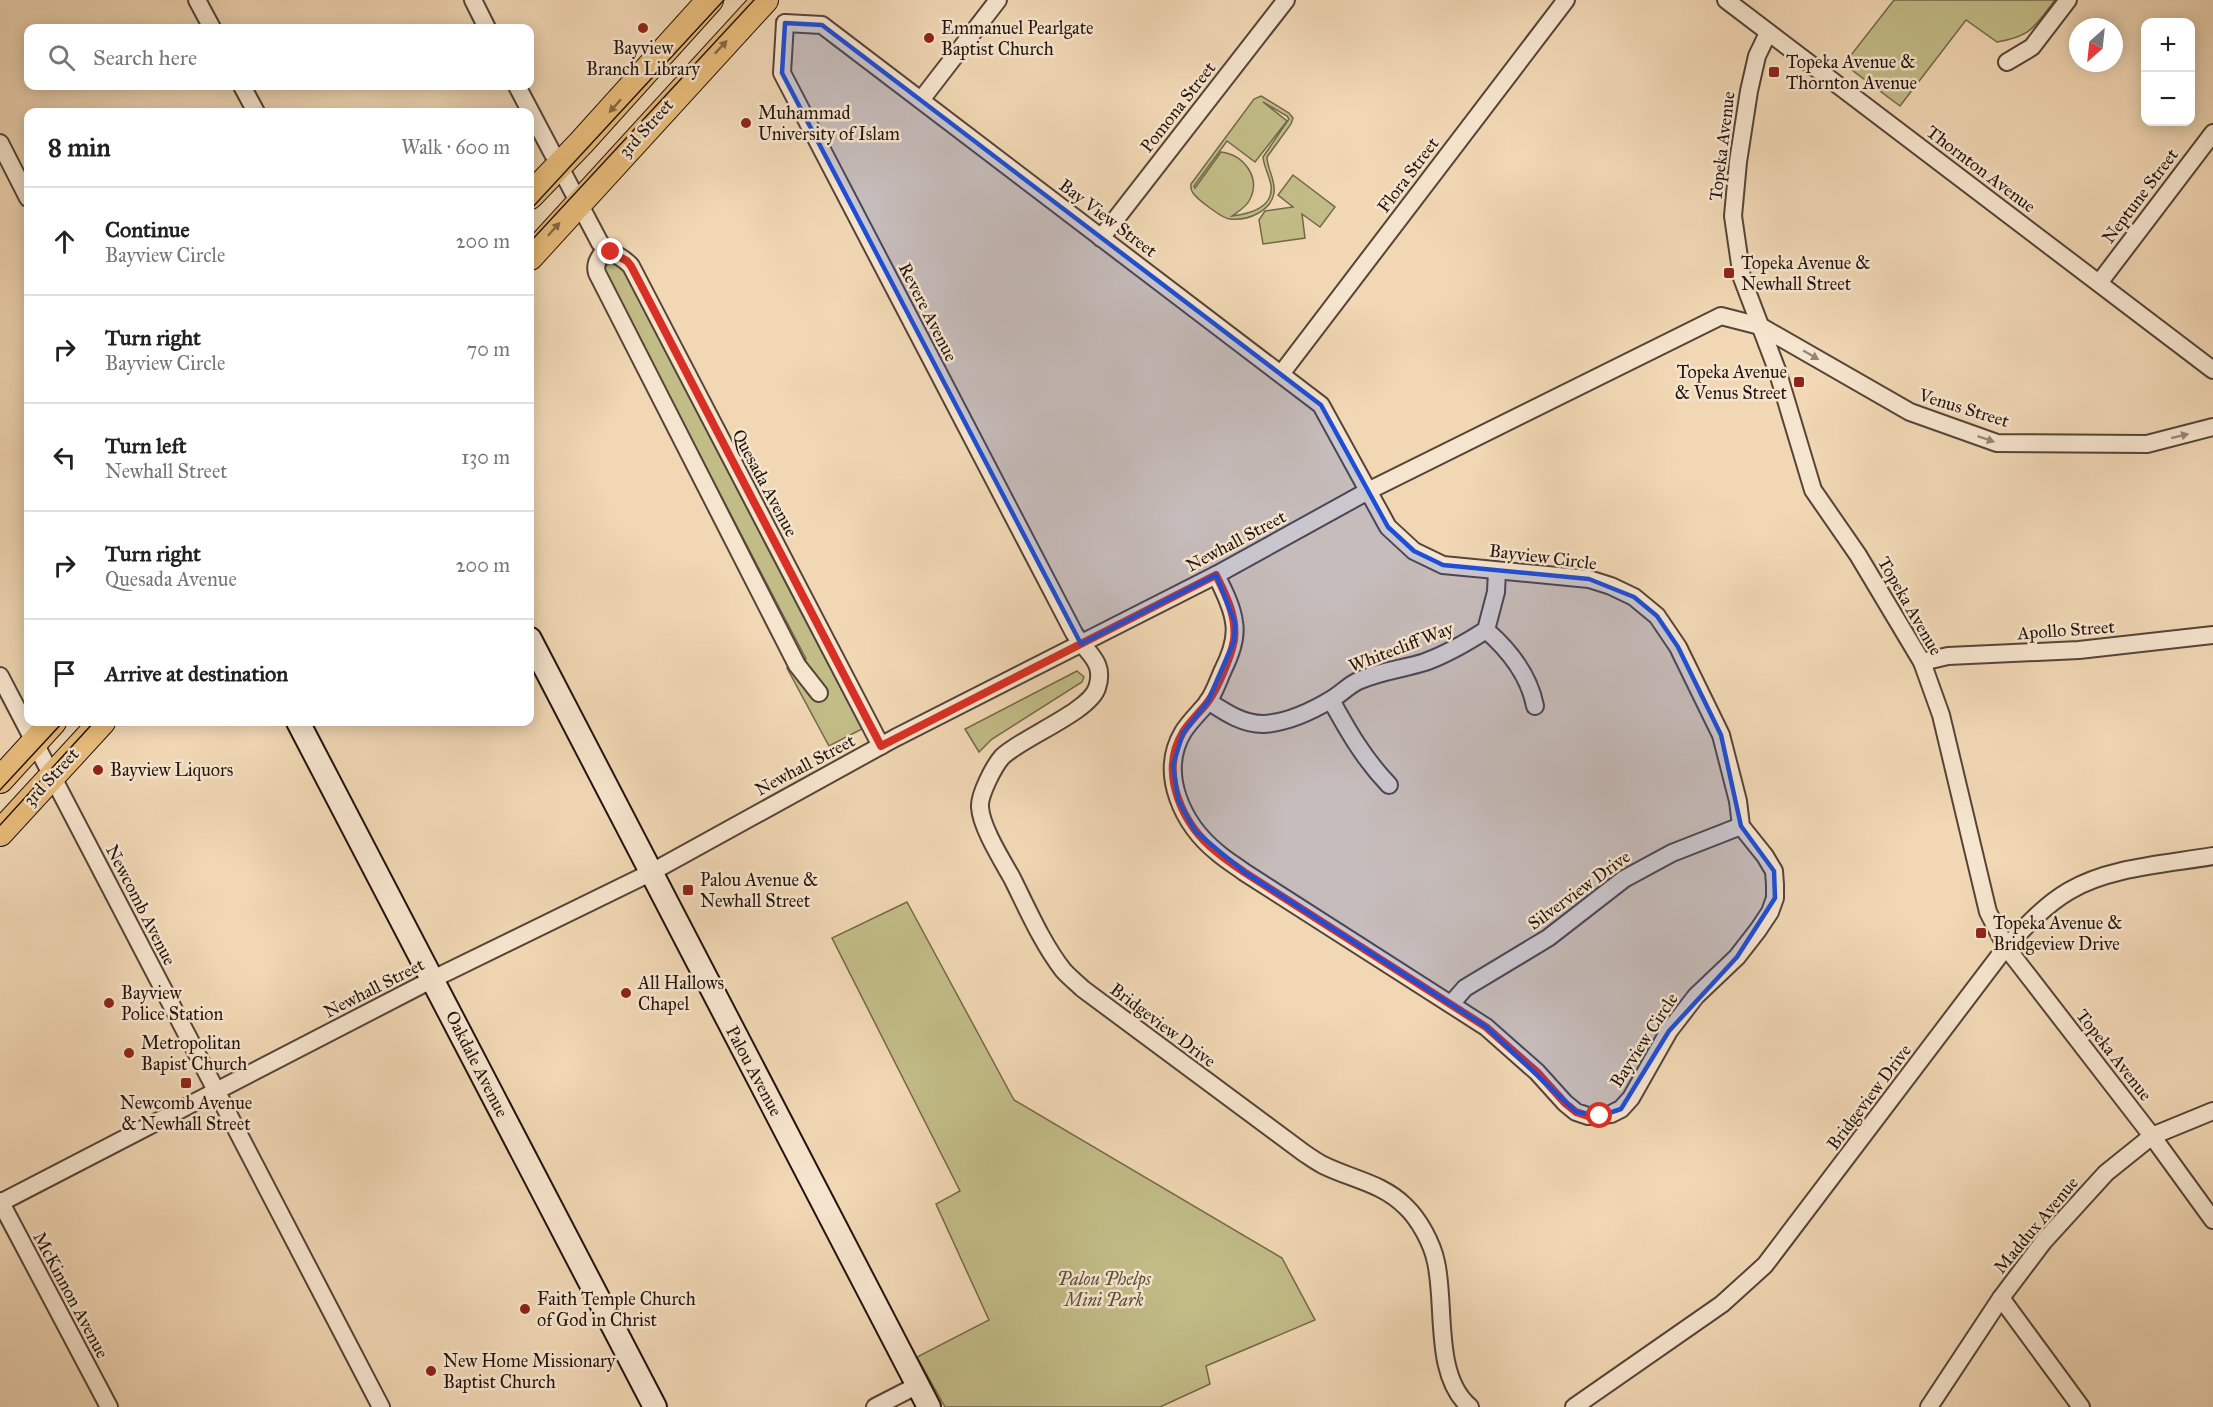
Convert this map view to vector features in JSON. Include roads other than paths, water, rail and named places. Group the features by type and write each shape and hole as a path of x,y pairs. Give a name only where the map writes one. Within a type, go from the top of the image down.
{"main road":[{"path":"534,192 710,0"},
{"name":"3rd Street","path":"534,251 762,1"},
{"name":"3rd Street","path":"0,780 49,726"},
{"name":"3rd Street","path":"0,833 98,726"}],"street":[{"path":"197,0 210,24"},
{"path":"472,0 485,24"},
{"path":"921,100 998,0"},
{"name":"Pomona Street","path":"1101,238 1286,0"},
{"name":"Flora Street","path":"1281,374 1566,0"},
{"path":"2007,62 2032,47 2067,0"},
{"path":"762,1 785,23"},
{"name":"Thornton Avenue","path":"1736,3 1768,33 2213,370"},
{"name":"Bay View Street","path":"785,23 822,25 1321,405 1368,491"},
{"name":"Revere Avenue","path":"785,23 782,73 1081,644"},
{"name":"Topeka Avenue","path":"1768,33 1757,56 1749,91 1738,162 1733,216 1742,278 1777,370 1813,490 1858,555 1922,662 1941,715 1988,912 2006,947 2152,1136 2213,1220"},
{"path":"244,90 254,108"},
{"name":"Quesada Avenue","path":"519,90 529,108"},
{"name":"Quesada Avenue","path":"534,118 600,243 605,249 627,261 631,266 881,746"},
{"name":"Neptune Street","path":"2099,283 2213,133"},
{"path":"0,143 24,190"},
{"path":"605,249 597,261 595,267 597,273 797,665 819,693"},
{"name":"Newhall Street","path":"0,1202 433,980 650,873 881,746 1216,575 1368,491 1720,316 1761,326"},
{"name":"Venus Street","path":"1761,326 1910,412 1997,443 2147,444 2213,427"},
{"name":"Bayview Circle","path":"1216,575 1235,623 1234,641 1227,662 1208,701 1182,733 1173,765 1173,782 1178,800 1196,831 1217,853 1244,872 1486,1027 1515,1051 1576,1112 1588,1116 1600,1116 1621,1109 1631,1098 1669,1031 1696,996 1737,957 1770,912 1775,898 1773,871 1765,856 1742,826 1738,801 1720,735 1678,647 1657,616 1634,597 1589,579 1443,565 1414,551 1388,527 1368,491"},
{"path":"1497,571 1496,592 1486,630 1516,662 1532,689 1535,706"},
{"name":"Whitecliff Way","path":"1208,701 1244,722 1263,724 1279,722 1330,700 1357,682 1389,670 1424,662 1463,646 1486,630"},
{"name":"Apollo Street","path":"1922,662 1948,656 2079,650 2213,635"},
{"name":"Bridgeview Drive","path":"1081,644 1094,657 1100,670 1097,690 1082,706 1002,757 987,781 980,806 989,835 1044,940 1063,970 1083,989 1304,1153 1324,1165 1375,1185 1394,1196 1418,1221 1436,1261 1446,1355 1452,1382 1470,1407"},
{"name":"Palou Avenue","path":"534,647 929,1407"},
{"name":"Newcomb Avenue","path":"0,676 24,723"},
{"path":"1330,700 1371,766 1389,785"},
{"name":"Newcomb Avenue","path":"26,726 381,1407"},
{"name":"Oakdale Avenue","path":"300,726 655,1407"},
{"name":"Silverview Drive","path":"1451,1004 1465,987 1548,938 1624,879 1672,853 1742,826"},
{"name":"Bridgeview Drive","path":"1574,1407 1722,1304 1765,1266 2006,947 2031,921 2069,891 2112,874 2213,856"},
{"name":"Maddux Avenue","path":"1929,1407 2001,1298 2044,1241 2106,1173 2152,1136 2213,1111"},
{"name":"McKinnon Avenue","path":"0,1202 109,1407"},
{"path":"2001,1298 2081,1407"},
{"path":"876,1407 918,1385"}],"tram line":[{"path":"534,206 724,0"},
{"path":"534,238 754,0"},
{"path":"0,790 59,726"},
{"path":"0,825 90,726"}],"place":[{"name":"Bayview Branch Library","path":"643,28"},
{"name":"Emmanuel Pearlgate Baptist Church","path":"929,38"},
{"name":"Topeka Avenue & Thornton Avenue","path":"1774,72"},
{"name":"Muhammad University of Islam","path":"746,123"},
{"name":"Topeka Avenue & Newhall Street","path":"1729,273"},
{"name":"Topeka Avenue & Venus Street","path":"1799,382"},
{"name":"Bayview Liquors","path":"98,770"},
{"name":"Palou Avenue & Newhall Street","path":"688,890"},
{"name":"Topeka Avenue & Bridgeview Drive","path":"1981,933"},
{"name":"All Hallows Chapel","path":"626,993"},
{"name":"Bayview Police Station","path":"109,1003"},
{"name":"Metropolitan Bapist Church","path":"129,1053"},
{"name":"Newcomb Avenue & Newhall Street","path":"186,1083"},
{"name":"Faith Temple Church of God in Christ","path":"525,1309"},
{"name":"New Home Missionary Baptist Church","path":"431,1371"}],"park label":[{"name":"Palou Phelps Mini Park","path":"1104,1289"}]}
